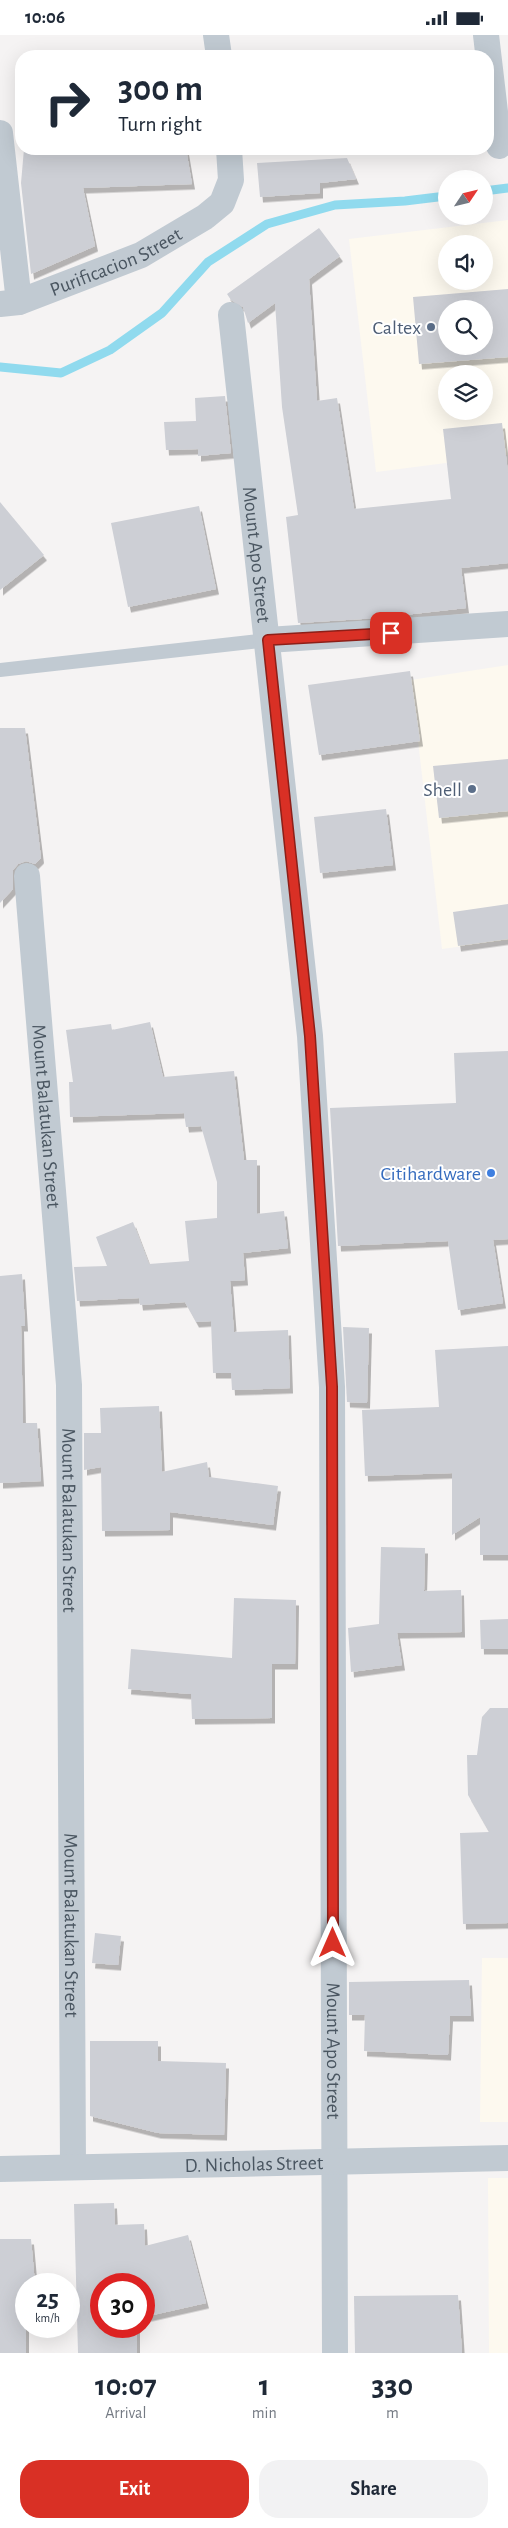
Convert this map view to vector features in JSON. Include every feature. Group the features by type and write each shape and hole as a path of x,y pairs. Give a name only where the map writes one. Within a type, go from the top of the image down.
{"street":[{"path":"216,35 218,50"},
{"path":"486,35 488,50"},
{"path":"494,103 499,146"},
{"path":"0,133 10,303"},
{"name":"Purificacion Street","path":"10,303 141,255 205,217 222,203 232,180 230,155"},
{"name":"Mount Apo Street","path":"232,315 310,1036 332,1387 335,2353"},
{"path":"268,640 508,624"},
{"name":"Mount Balatukan Street","path":"27,876 69,1385 73,2166"},
{"name":"D. Nicholas Street","path":"0,2169 508,2158"}],"lane":[{"path":"0,670 268,640"}],"shaded area":[{"path":"508,220 508,455 376,472 349,239 466,225 493,225 493,222"},
{"path":"508,665 508,940 442,949 411,680"},
{"path":"482,1958 508,1958 508,2122 480,2122"},
{"path":"488,2178 508,2178 508,2353 489,2353"}],"building":[{"path":"23,155 187,155 192,184 83,188 95,246 31,274 21,183"},
{"path":"347,158 356,179 320,183 320,193 260,197 257,163"},
{"path":"319,228 340,256 309,279 317,401 337,398 354,509 451,499 443,429 502,423 508,473 508,563 461,568 466,608 378,618 298,623 286,517 298,515 282,407 275,303 248,323 243,307 231,300 227,294"},
{"name":"Caltex","path":"508,289 508,357 419,364 413,297"},
{"path":"225,396 231,453 198,456 198,449 166,450 164,422 196,421 195,398"},
{"path":"0,502 44,555 0,590"},
{"path":"199,506 216,589 128,607 111,523"},
{"path":"410,671 420,741 319,755 308,685"},
{"path":"0,728 25,728 41,858 35,864 26,861 18,864 13,870 13,889 0,903"},
{"name":"Shell","path":"508,759 508,811 439,818 433,766"},
{"path":"386,809 393,865 320,873 314,817"},
{"path":"508,904 508,939 458,946 453,912"},
{"path":"150,1022 163,1077 234,1071 244,1160 257,1160 257,1214 284,1211 288,1248 243,1253 245,1280 230,1281 234,1332 288,1330 290,1388 232,1390 231,1373 213,1373 211,1321 196,1322 185,1302 140,1305 139,1298 77,1301 74,1267 107,1266 96,1237 133,1222 149,1264 189,1261 185,1221 217,1218 217,1182 201,1126 186,1127 184,1113 70,1117 69,1082 73,1082 66,1030 111,1024 112,1030"},
{"path":"508,1051 508,1239 493,1240 503,1303 458,1310 448,1241 338,1246 330,1108 456,1103 454,1053"},
{"path":"22,1274 25,1326 21,1326 23,1423 37,1423 41,1481 0,1483 0,1276"},
{"path":"343,1327 369,1328 367,1403 347,1402"},
{"path":"508,1346 508,1555 480,1555 480,1517 452,1535 452,1473 365,1476 362,1410 439,1407 435,1350"},
{"path":"159,1406 162,1472 207,1462 209,1477 278,1486 273,1525 170,1512 170,1530 102,1531 101,1467 84,1470 84,1433 101,1433 100,1408"},
{"path":"381,1547 425,1548 424,1591 461,1590 462,1632 397,1633 402,1665 351,1672 348,1628 379,1624"},
{"path":"234,1598 296,1600 295,1664 272,1664 272,1718 192,1719 191,1694 128,1689 131,1649 232,1658"},
{"path":"508,1619 508,1649 481,1649 480,1620"},
{"path":"490,1708 508,1708 508,1923 463,1924 460,1833 489,1832 468,1795 467,1755 477,1755 482,1717"},
{"path":"95,1933 121,1936 118,1965 92,1963"},
{"path":"469,1980 471,2016 450,2016 448,2055 364,2051 365,2015 349,2015 349,1982"},
{"path":"90,2041 158,2041 158,2061 226,2063 224,2135 158,2133 90,2116"},
{"path":"114,2203 115,2225 144,2224 145,2246 188,2235 206,2303 155,2315 155,2273 90,2273 90,2338 137,2338 137,2353 78,2353 78,2338 80,2338 80,2273 76,2273 74,2204"},
{"path":"0,2239 31,2239 34,2273 15,2273 15,2338 26,2338 26,2353 0,2353"},
{"path":"458,2295 462,2353 355,2353 354,2296"}],"waterway":[{"path":"493,190 508,188"},
{"path":"0,367 61,373 110,350 162,313 208,262 267,224 335,205 438,197"}],"place":[{"name":"Caltex","path":"431,327"},
{"name":"Shell","path":"472,789"},
{"name":"Citihardware","path":"491,1173"}],"route":[{"path":"333,1943 332,1387 310,1036 268,640 391,633"}]}
